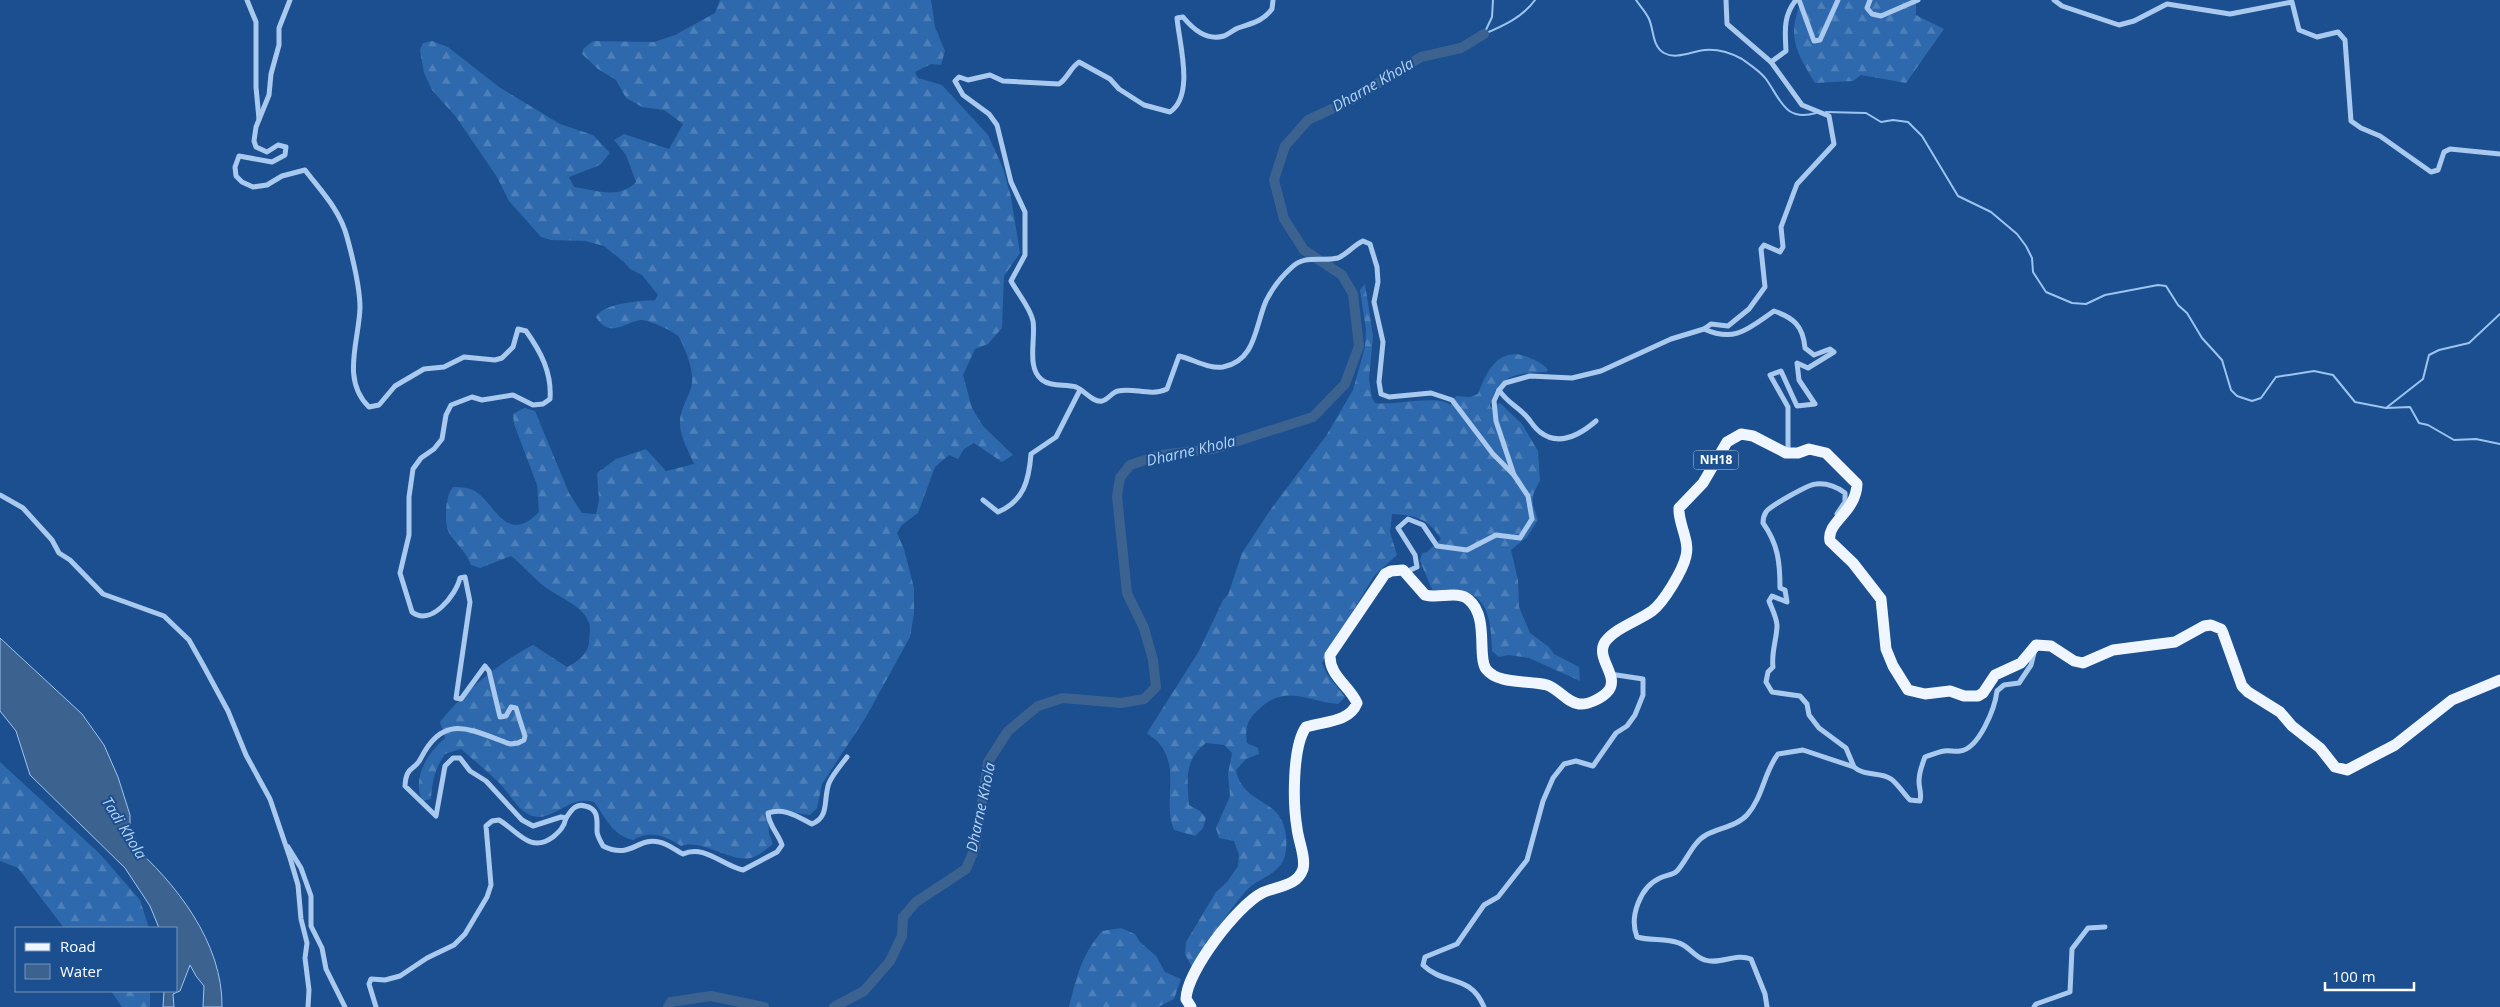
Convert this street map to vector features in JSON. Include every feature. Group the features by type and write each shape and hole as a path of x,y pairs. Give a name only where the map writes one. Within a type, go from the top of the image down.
{"main road":[{"name":"NH18","path":"1609,674 1604,662 1604,645 1610,637 1654,610 1664,597 1686,558 1687,546 1682,532 1679,508 1703,483 1727,442 1740,434 1748,435 1788,454"},
{"path":"1788,454 1809,449 1826,453 1857,484 1854,502 1830,529 1830,541 1853,563 1881,599 1886,649 1892,666 1908,690 1925,694 1950,691 1964,696 1978,696 1982,694 1995,675 2021,663 2036,645 2051,646 2074,662 2083,663 2105,652 2174,642 2194,629 2204,626 2216,626 2223,633 2242,686 2248,692 2280,712 2292,726 2320,748 2335,767 2347,770 2395,745 2452,700 2500,680"},
{"path":"1191,1007 1186,999 1192,975 1231,920 1261,894 1288,884 1300,876 1304,861 1295,813 1296,776 1301,734 1306,727 1345,718 1354,712 1357,704 1354,696 1332,669 1330,656 1385,574 1391,570 1406,572 1425,596 1461,596 1469,600 1474,605 1482,632 1484,666 1498,677 1547,685 1555,688 1570,701 1579,704 1592,702 1609,690 1609,674"}],"street":[{"path":"247,0 256,22 256,87 259,119"},
{"path":"290,0 279,28 279,45 271,74 269,95 259,119 254,141 256,147 267,152 278,145 286,147 285,155 272,162 239,156 235,167 236,176 252,187 267,186 282,176 305,170 338,213 347,236 360,308 352,356 356,383 363,401 369,407 379,406 395,386 424,369 444,367 464,357 495,360 502,358 513,348 518,329 526,331 537,346 551,381 550,399 543,404 533,405 513,395 482,400 472,398 451,404 446,415 442,439 434,449 421,458 413,470 409,497 409,535 400,573 412,612 421,616 430,614 449,602 458,586 460,578 465,577 470,602 456,698 461,699 485,666 489,671 500,717 506,716 511,707 516,708 525,736 524,740 510,744 466,728 447,729 434,736 424,750 421,759 411,767 406,776 404,786 436,816 445,766 453,758 460,758 470,771 486,780 522,820 533,826 561,817 566,818"},
{"path":"1273,0 1272,9 1257,23 1237,29 1223,36 1211,37 1195,31 1183,17 1177,18 1184,57 1183,72 1180,99 1175,108 1170,112 1144,105 1120,89 1110,79 1079,62 1072,66 1065,81 1059,84 1003,81 990,75 968,80 958,77 955,81 963,95 989,114 997,125 1011,182 1025,212 1025,255 1011,281 1022,297 1033,322 1032,340 1036,371 1041,380 1048,383 1076,387 1097,401 1103,401 1116,391 1129,390 1148,393 1167,389 1179,356 1201,364 1222,367 1243,358 1253,343 1266,301 1289,269 1298,261 1316,258 1337,258 1362,241 1370,244 1377,267 1378,282 1374,302 1382,342 1379,382 1381,394 1390,397 1431,394 1452,400 1492,454 1514,475 1528,496 1532,519 1520,538 1496,535 1467,550 1437,546 1423,525 1408,519 1398,528 1415,555 1417,566 1406,572"},
{"path":"1514,475 1496,421 1494,401 1505,383 1530,376 1572,378 1600,371 1671,340 1704,329 1711,324 1728,326 1749,309 1765,287 1761,249 1764,245 1780,252 1783,246 1781,227 1797,184 1834,144 1828,116 1802,105 1771,62 1727,24 1726,0"},
{"path":"1771,62 1786,51 1785,21 1789,8 1797,0 1814,41 1820,40 1838,0"},
{"path":"1870,0 1867,8 1872,14 1881,16 1918,0"},
{"path":"2054,0 2062,6 2119,25 2134,21 2167,4 2230,14 2292,2 2299,30 2317,37 2338,32 2344,40 2351,121 2361,128 2380,136 2431,172 2438,170 2444,152 2450,149 2500,154"},
{"path":"1704,329 1720,336 1734,335 1774,311 1792,317 1804,336 1804,348 1814,355 1830,349 1834,352 1808,368 1797,363 1799,380 1815,404 1797,406 1781,372 1770,374 1788,407 1788,454"},
{"path":"983,500 998,512 1018,500 1028,477 1031,454 1056,437 1080,390"},
{"path":"1499,390 1510,405 1524,414 1542,434 1552,437 1573,437 1581,434 1596,421"},
{"path":"1830,529 1831,522 1845,502 1845,493 1834,486 1816,484 1808,486 1789,498 1776,503 1765,512 1763,523 1776,547 1780,566 1780,588 1786,590 1787,602 1772,596 1769,601 1777,626 1772,658 1773,667 1768,672 1766,682 1772,692 1800,696 1808,704 1810,716 1820,728 1846,748 1854,767 1859,772 1881,775 1892,780 1910,800 1920,801 1922,794 1918,784 1919,772 1926,757 1944,751 1961,752 1973,743 1987,723 1996,704 1997,691 2004,685 2019,683 2031,665 2036,645"},
{"path":"0,495 23,508 52,540 58,553 70,560 102,594 164,616 189,640 228,711 246,755 270,799 298,885 301,919 307,943 308,1007"},
{"path":"1484,1007 1472,989 1463,982 1452,980 1428,970 1423,965 1425,957 1457,944 1484,905 1498,897 1527,860 1543,800 1553,778 1564,764 1576,761 1593,766 1616,733 1627,726 1635,715 1643,695 1642,679 1609,674"},
{"path":"1767,1007 1765,994 1751,959 1743,956 1706,961 1694,955 1682,943 1660,938 1647,940 1637,937 1633,927 1634,913 1650,887 1659,878 1676,873 1704,836 1737,823 1747,815 1759,796 1772,762 1778,754 1803,750 1854,767"},
{"path":"376,1007 369,984 371,979 385,980 400,976 427,958 454,945 465,934 487,896 491,885 486,826 492,821 499,820 518,836 532,843 539,844 548,841 560,831 566,818 574,808 581,804 595,812 599,822 597,832 603,846 612,850 623,852 648,842 661,842 683,854 691,850 709,854 720,861 743,870 777,852 782,845 779,833 769,820 768,813 775,810 788,812 812,824 820,821 825,812 830,782 847,757"},
{"path":"284,843 301,868 308,886 311,896 311,926 322,948 326,969 345,1007"},
{"path":"2034,1007 2036,1004 2070,992 2072,950 2088,928 2105,927"}],"green space":[{"path":"720,0 931,0 935,27 945,51 941,65 931,64 915,72 918,78 942,85 988,135 1003,168 1011,197 1020,253 1004,276 1002,328 988,344 975,349 963,375 972,408 983,426 1013,455 1002,462 974,443 964,449 958,459 949,455 935,467 918,513 902,525 897,533 904,549 914,588 914,614 910,637 866,717 822,784 817,808 810,815 775,810 768,813 769,834 773,844 754,857 745,858 737,858 699,845 681,846 664,837 646,835 633,840 626,838 610,825 594,802 576,802 548,815 533,816 521,809 496,780 461,749 445,754 442,759 435,775 431,799 422,801 419,792 420,775 423,766 432,751 445,738 440,722 482,679 507,660 533,645 567,667 581,658 589,643 589,623 582,612 576,607 545,587 511,556 480,568 471,565 465,553 448,532 446,511 448,497 453,487 473,490 509,523 517,525 527,522 539,512 537,485 514,424 513,414 524,408 535,411 569,493 582,513 596,514 599,500 597,473 616,459 646,449 666,471 694,464 682,437 680,426 681,412 692,381 689,360 679,337 666,328 643,320 611,328 606,327 596,317 600,312 614,306 655,300 658,295 642,275 630,269 604,246 585,241 551,240 541,237 509,201 497,177 456,117 432,90 424,73 420,50 423,43 432,41 448,47 499,87 560,124 593,135 610,153 600,165 569,177 574,187 607,192 622,191 636,182 626,155 614,140 624,134 669,149 683,124 664,110 642,107 626,98 616,80 598,69 582,54 583,49 593,41 654,42 675,35 715,13"},
{"path":"1802,0 1916,0 1916,15 1944,29 1906,83 1861,75 1853,81 1815,83 1795,43 1795,24"},
{"path":"1365,284 1373,336 1369,379 1372,398 1375,403 1436,400 1450,405 1456,396 1470,397 1478,394 1495,362 1509,355 1518,354 1528,357 1541,363 1548,370 1546,372 1527,373 1510,377 1498,387 1490,405 1491,408 1500,403 1522,424 1538,451 1540,480 1533,495 1533,505 1538,520 1527,537 1511,550 1518,580 1519,607 1530,633 1549,647 1554,654 1579,667 1580,681 1529,658 1509,655 1499,657 1492,651 1489,621 1482,604 1476,597 1457,590 1436,591 1431,587 1420,561 1422,553 1427,552 1441,539 1436,532 1421,519 1392,514 1390,532 1397,555 1374,576 1322,663 1327,674 1345,697 1338,704 1296,696 1277,698 1257,711 1249,721 1246,733 1247,743 1258,748 1259,754 1246,759 1236,770 1239,780 1244,787 1270,807 1281,819 1286,835 1286,853 1279,867 1250,887 1238,900 1193,969 1185,954 1186,942 1216,892 1227,882 1238,866 1239,855 1234,841 1219,838 1216,828 1230,796 1228,774 1232,753 1224,745 1206,743 1199,749 1190,763 1188,771 1189,805 1200,811 1206,818 1203,828 1195,836 1174,830 1170,808 1169,764 1159,743 1147,733 1199,651 1223,600 1228,595 1242,553 1271,509 1326,436 1353,390 1365,347 1366,330 1360,290"},
{"path":"0,762 100,854 140,900 149,927 63,927 18,868 0,861"},
{"path":"1121,928 1135,934 1140,942 1156,956 1165,972 1181,979 1174,999 1158,1007 1069,1007 1084,958 1089,949 1102,931"},
{"path":"112,992 150,992 150,1007 122,1007"}],"water":[{"path":"0,638 82,714 104,745 118,777 130,815 130,843 164,876 194,916 215,960 220,983 222,1007 203,1007 204,986 190,965 178,992 178,927 159,927 150,906 125,868 30,775 16,731 0,711"},
{"path":"164,992 178,992 173,994 174,1007 163,1007"}],"waterway":[{"name":"Dharne Khola","path":"1484,34 1492,17 1493,0"},
{"path":"1484,34 1519,16 1535,0"},
{"path":"1636,0 1645,11 1651,23 1657,46 1664,53 1674,56 1710,50 1733,55 1755,68 1766,79 1780,101 1791,112 1806,115 1816,113"},
{"name":"Dharne Khola","path":"834,1007 864,991 890,961 902,936 903,917 916,902 966,869 975,848 988,762 1008,731 1038,706 1063,698 1121,703 1144,699 1156,687 1153,660 1144,628 1127,593 1117,496 1120,478 1130,465 1160,455 1213,449 1313,417 1345,384 1359,346 1353,294 1342,275 1304,250 1284,219 1274,180 1285,146 1308,120 1351,100 1421,57 1461,48 1484,34"},
{"path":"1826,112 1866,113 1881,122 1893,120 1908,122 1922,136 1958,196 1991,212 2017,234 2026,246 2032,258 2033,272 2046,292 2072,303 2086,304 2105,295 2158,285 2166,286 2178,305 2187,313 2202,338 2222,360 2231,390 2237,396 2252,401 2261,398 2276,377 2314,371 2333,375 2355,402 2386,408 2423,379 2429,355 2439,350 2469,343 2500,314"},
{"path":"2386,408 2410,407 2419,423 2428,425 2454,440 2476,439 2500,444"},
{"name":"Tadi Khola","path":"124,828 142,858"},
{"name":"Dharne Khola","path":"668,1007 671,1002 711,996 764,1007"}]}
